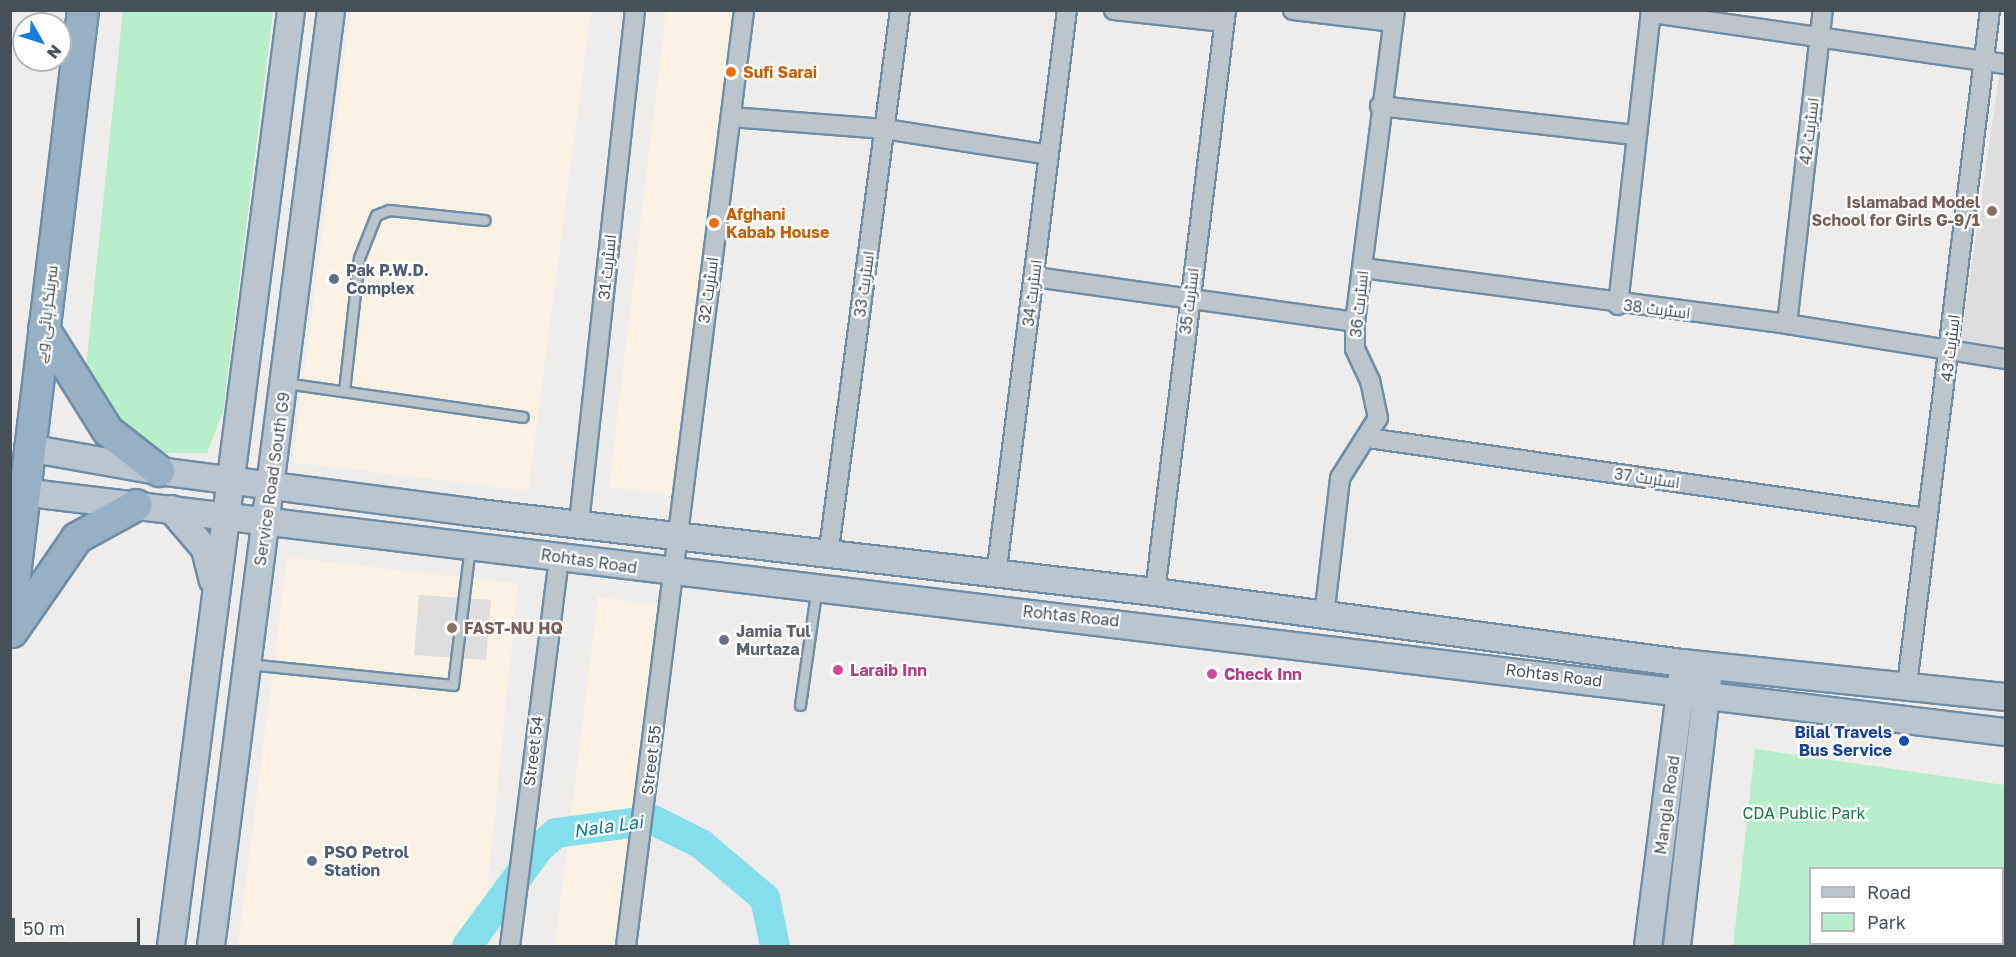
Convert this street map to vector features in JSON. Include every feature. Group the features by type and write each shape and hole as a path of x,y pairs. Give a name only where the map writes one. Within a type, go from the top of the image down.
{"highway":[{"name":"سرینگر ہائی وے","path":"10,617 22,492 83,10"},
{"path":"44,329 71,380 108,431 159,471"},
{"path":"10,634 77,538 137,505"}],"main road":[{"path":"171,946 216,598 224,516 291,10"},
{"name":"Service Road South G9","path":"211,946 245,664 265,520 273,484 331,10"},
{"name":"Rohtas Road","path":"28,448 159,471 273,484 470,512 676,533 828,557 1155,592 1324,617 1682,663 2006,698"},
{"name":"Rohtas Road","path":"22,492 466,544 816,592 1051,613 2006,732"},
{"path":"171,509 205,549 216,598"},
{"path":"466,544 470,512"},
{"name":"Mangla Road","path":"1677,946 1694,692 1682,663"},
{"name":"Mangla Road","path":"1648,946 1694,692 1710,666"}],"street":[{"name":"اسٹریٹ 31","path":"579,523 635,10"},
{"name":"اسٹریٹ 32","path":"673,573 676,533 744,10"},
{"name":"اسٹریٹ 33","path":"828,557 900,10"},
{"name":"اسٹریٹ 34","path":"996,576 1067,10"},
{"path":"1114,10 1224,16"},
{"path":"1293,10 1394,16"},
{"name":"اسٹریٹ 42","path":"1787,324 1823,10"},
{"name":"اسٹریٹ 43","path":"1907,686 1990,10"},
{"path":"1618,305 1651,12 2006,64"},
{"name":"اسٹریٹ 35","path":"1155,592 1224,16"},
{"name":"اسٹریٹ 36","path":"1324,617 1340,478 1368,438 1377,408 1355,349 1355,322 1380,106 1394,16"},
{"path":"1380,106 1636,135"},
{"path":"731,117 885,129 1050,155"},
{"name":"اسٹریٹ 38","path":"1363,268 1618,305 1787,324 2006,359"},
{"path":"1035,277 1355,322"},
{"name":"اسٹریٹ 37","path":"1368,438 1926,518"},
{"name":"Street 54","path":"510,946 559,556"},
{"name":"Street 55","path":"626,946 673,573"}],"lane":[{"path":"344,392 359,258 376,215 390,210 484,220"},
{"path":"285,383 523,417"},
{"path":"245,664 453,686 466,544"},
{"path":"800,705 816,592"}],"shaded area":[{"path":"351,11 591,11 528,491 293,462"},
{"path":"666,11 732,11 674,495 609,487"},
{"name":"Islamabad Model School for Girls G-9/1","path":"1999,75 2005,76 2005,353 1960,347"},
{"path":"287,557 518,584 482,946 238,946"},
{"name":"FAST-NU HQ","path":"419,595 491,600 486,660 414,655"},
{"path":"598,597 665,607 621,946 555,946"}],"green space":[{"path":"123,11 273,11 223,412 207,453 162,453 108,409 86,366"},
{"name":"CDA Public Park","path":"1755,749 2005,785 2005,946 1733,946"}],"waterway":[{"name":"Nala Lai","path":"467,946 539,848 556,833 653,820 701,844 765,898 775,946"}],"place":[{"name":"Sufi Sarai","path":"731,72"},
{"name":"Islamabad Model School for Girls G-9/1","path":"1992,211"},
{"name":"Afghani Kabab House","path":"714,223"},
{"name":"Pak P.W.D. Complex","path":"334,279"},
{"name":"FAST-NU HQ","path":"452,628"},
{"name":"Jamia Tul Murtaza","path":"724,640"},
{"name":"Laraib Inn","path":"838,670"},
{"name":"Check Inn","path":"1212,674"},
{"name":"Bilal Travels Bus Service","path":"1904,741"},
{"name":"PSO Petrol Station","path":"312,861"}]}
